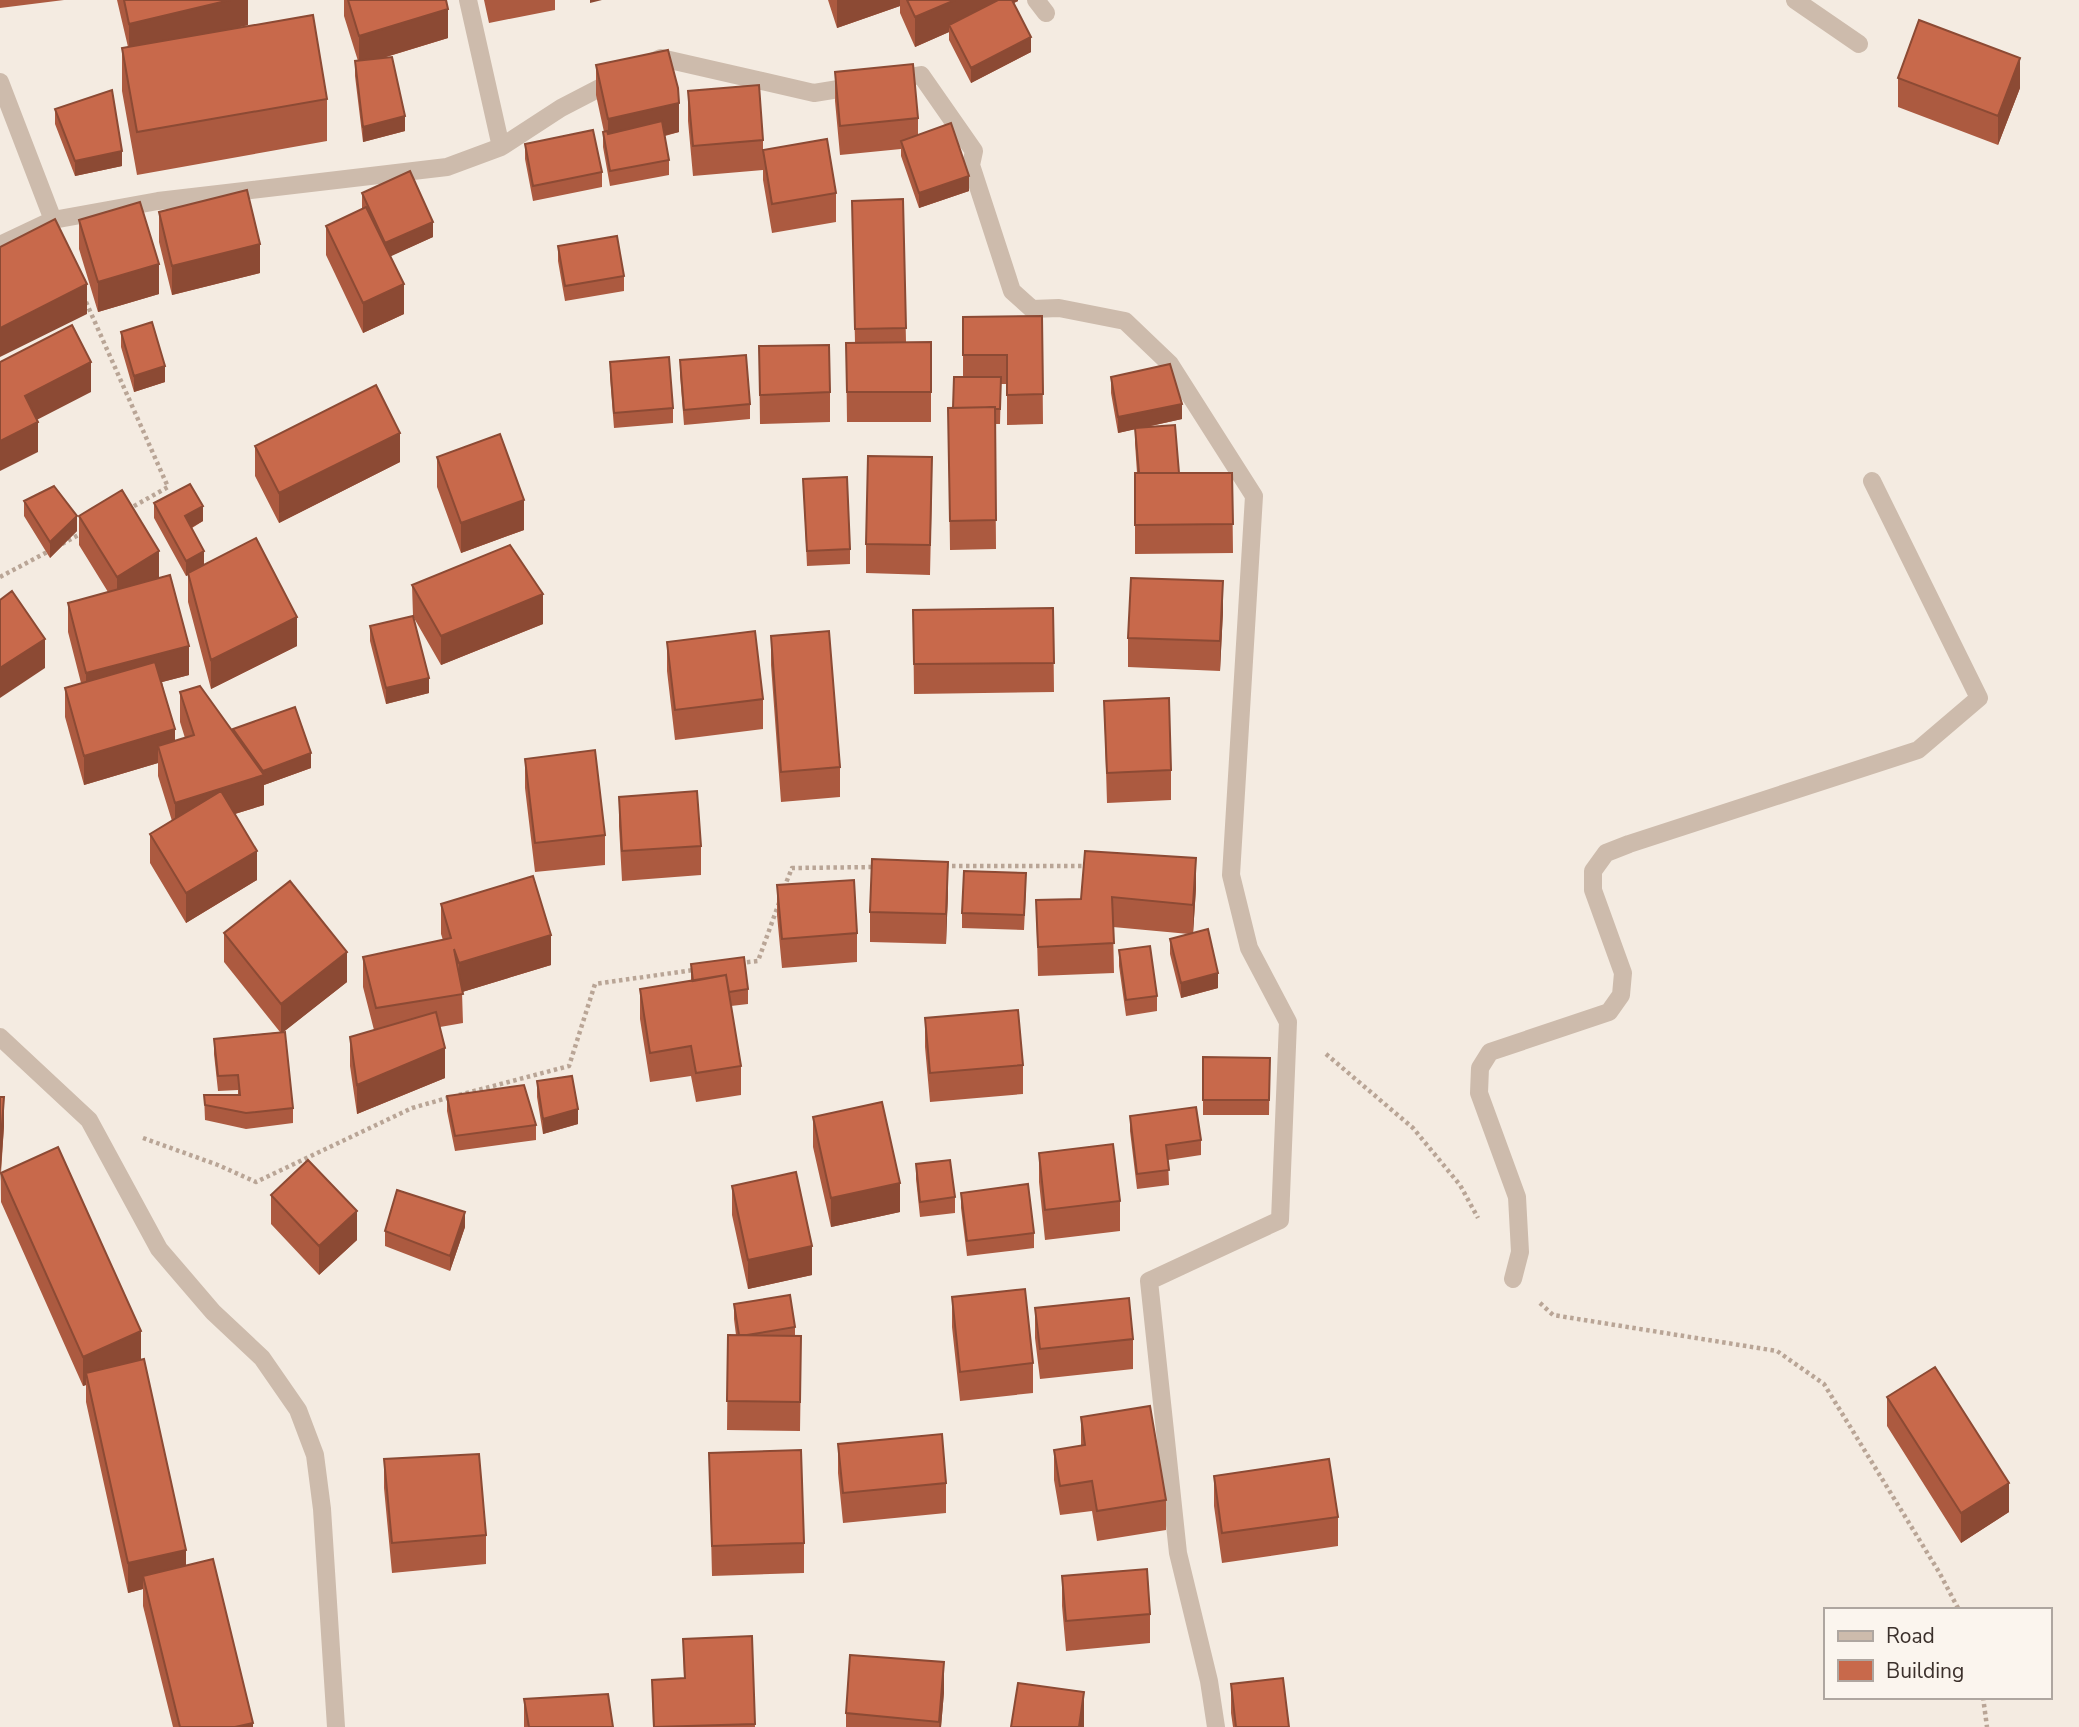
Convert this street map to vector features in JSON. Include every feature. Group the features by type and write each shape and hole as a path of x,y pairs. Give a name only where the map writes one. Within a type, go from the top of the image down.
{"street":[{"path":"468,0 501,147"},
{"path":"1795,0 1859,44"},
{"path":"0,245 53,220 158,201 447,167 501,147 561,107 661,58 814,93 921,75 974,151 971,165 1012,291 1032,309 1059,308 1125,321 1170,364 1254,496 1231,875 1249,948 1288,1022 1280,1220 1149,1281 1178,1553 1209,1681 1216,1727"},
{"path":"0,82 53,220"},
{"path":"1513,1279 1520,1252 1517,1197 1479,1093 1480,1068 1490,1052 1609,1012 1621,995 1623,973 1593,890 1593,871 1606,853 1918,750 1979,698 1872,481"},
{"path":"0,1037 89,1120 159,1249 213,1312 261,1358 298,1410 314,1455 322,1509 337,1725"}],"path":[{"path":"82,292 168,487 120,513"},
{"path":"0,577 84,532"},
{"path":"941,866 1088,866"},
{"path":"731,964 758,961 792,868 887,867"},
{"path":"89,1120 218,1165 256,1182 412,1108 569,1066 595,984 704,968"},
{"path":"1288,1022 1413,1128 1460,1185 1480,1220"},
{"path":"1513,1279 1553,1315 1777,1351 1824,1384 1939,1572 1958,1608"},
{"path":"1983,1699 1987,1727"}],"building":[{"path":"124,0 230,0 129,24"},
{"path":"348,0 446,0 448,9 359,36"},
{"path":"907,0 955,0 915,17"},
{"path":"998,0 1012,0 1031,37 971,68 949,25"},
{"path":"313,15 327,99 137,132 122,48"},
{"path":"1919,20 2020,58 1998,116 1898,78"},
{"path":"668,50 679,103 608,119 596,65"},
{"path":"392,57 405,116 363,127 355,61"},
{"path":"913,64 918,118 840,126 835,72"},
{"path":"759,85 763,140 693,146 688,91"},
{"path":"112,90 122,151 75,161 55,109"},
{"path":"662,121 669,160 610,171 603,132 607,131 608,134"},
{"path":"951,123 969,176 919,193 901,141"},
{"path":"593,130 602,172 533,186 525,144"},
{"path":"827,139 836,193 772,204 763,150"},
{"path":"410,171 433,222 385,243 362,193"},
{"path":"247,190 260,244 172,266 159,212"},
{"path":"903,199 906,328 855,329 852,201"},
{"path":"140,202 159,264 98,282 79,220"},
{"path":"366,207 404,284 363,303 326,226"},
{"path":"55,219 87,284 0,328 0,247"},
{"path":"617,236 624,276 565,286 558,246"},
{"path":"1042,316 1043,394 1007,395 1007,355 963,355 963,317"},
{"path":"152,322 165,366 134,376 121,332"},
{"path":"72,325 91,362 25,396 38,422 0,441 0,362"},
{"path":"931,342 931,392 847,392 846,343"},
{"path":"829,345 830,392 760,395 759,346"},
{"path":"746,355 750,404 684,410 680,360"},
{"path":"669,357 673,408 614,413 610,362"},
{"path":"1170,364 1182,404 1118,417 1111,377"},
{"path":"954,377 1001,377 1000,409 953,408"},
{"path":"376,385 400,433 279,493 255,446"},
{"path":"995,407 996,520 950,521 948,408"},
{"path":"1175,425 1179,473 1139,473 1135,428"},
{"path":"500,434 524,500 461,523 437,457"},
{"path":"868,456 932,457 930,545 866,544"},
{"path":"1135,473 1232,473 1233,524 1135,525"},
{"path":"847,477 850,549 807,551 803,479"},
{"path":"190,484 203,506 185,516 204,551 186,561 154,503"},
{"path":"54,486 77,516 50,542 24,501"},
{"path":"122,490 159,551 117,577 79,516"},
{"path":"256,538 297,617 211,660 188,573"},
{"path":"510,545 543,594 441,636 412,585"},
{"path":"170,575 189,646 86,673 68,603"},
{"path":"1131,578 1223,581 1220,641 1128,638"},
{"path":"12,591 45,639 0,668 0,600"},
{"path":"1053,608 1054,663 914,664 913,610"},
{"path":"413,616 429,678 386,688 370,626"},
{"path":"755,631 763,699 675,710 667,642"},
{"path":"829,631 840,767 781,772 771,636"},
{"path":"155,662 175,729 84,756 65,688"},
{"path":"200,686 264,775 175,803 158,746 194,735 180,692"},
{"path":"1169,698 1171,770 1107,773 1104,701"},
{"path":"295,707 311,753 263,771 233,729"},
{"path":"595,750 605,835 535,843 525,759"},
{"path":"221,791 257,851 186,893 150,834"},
{"path":"697,791 701,846 622,851 619,797"},
{"path":"1085,851 1196,858 1193,905 1112,897 1114,943 1038,947 1036,900 1081,899"},
{"path":"872,859 948,862 946,914 870,912"},
{"path":"964,871 1026,873 1024,915 962,913"},
{"path":"533,876 551,935 459,963 454,949 463,994 376,1008 363,957 451,938 441,904"},
{"path":"854,880 857,933 782,939 777,885"},
{"path":"290,881 347,952 281,1004 224,933"},
{"path":"1208,929 1218,973 1181,983 1170,939"},
{"path":"1150,946 1157,996 1126,1000 1119,950"},
{"path":"744,957 748,989 729,992 726,975 693,981 691,964"},
{"path":"726,975 741,1066 696,1073 691,1046 650,1053 640,989"},
{"path":"1018,1010 1023,1065 930,1073 925,1018"},
{"path":"436,1012 445,1048 357,1085 350,1037"},
{"path":"285,1032 293,1108 246,1113 205,1105 204,1095 240,1095 238,1075 218,1076 214,1039"},
{"path":"1203,1057 1270,1058 1269,1100 1203,1100"},
{"path":"572,1076 578,1109 543,1119 537,1081"},
{"path":"524,1085 536,1125 455,1136 447,1096"},
{"path":"0,1097 4,1097 0,1152"},
{"path":"882,1102 900,1183 831,1198 813,1117"},
{"path":"1196,1107 1201,1140 1166,1145 1169,1170 1137,1174 1130,1116"},
{"path":"1113,1144 1120,1201 1045,1210 1039,1153"},
{"path":"58,1147 141,1331 83,1357 1,1173"},
{"path":"308,1160 357,1211 319,1246 271,1195"},
{"path":"950,1160 955,1197 920,1202 916,1164"},
{"path":"796,1172 812,1246 748,1260 732,1186"},
{"path":"1028,1184 1034,1233 967,1241 961,1193"},
{"path":"397,1190 465,1212 450,1256 385,1231"},
{"path":"1025,1289 1033,1363 960,1372 952,1297"},
{"path":"790,1295 795,1327 739,1335 734,1304"},
{"path":"1129,1298 1133,1339 1040,1349 1035,1308"},
{"path":"728,1335 801,1336 800,1402 727,1401"},
{"path":"144,1359 186,1550 128,1563 86,1373"},
{"path":"1935,1367 2009,1483 1961,1513 1887,1397"},
{"path":"1150,1406 1166,1500 1097,1511 1092,1481 1060,1486 1054,1450 1085,1445 1081,1417"},
{"path":"942,1434 946,1483 843,1493 838,1444"},
{"path":"801,1450 804,1543 712,1546 709,1453"},
{"path":"479,1454 486,1535 392,1543 384,1459"},
{"path":"1329,1459 1338,1517 1222,1533 1214,1476"},
{"path":"213,1559 253,1723 235,1727 180,1727 143,1576"},
{"path":"1147,1569 1150,1614 1066,1621 1062,1576"},
{"path":"752,1636 755,1724 654,1727 652,1680 685,1678 683,1639"},
{"path":"850,1655 944,1662 939,1722 846,1713"},
{"path":"1283,1678 1289,1727 1236,1727 1231,1684"},
{"path":"1018,1683 1084,1692 1079,1727 1011,1727"},
{"path":"608,1694 613,1727 529,1727 524,1699"}]}
